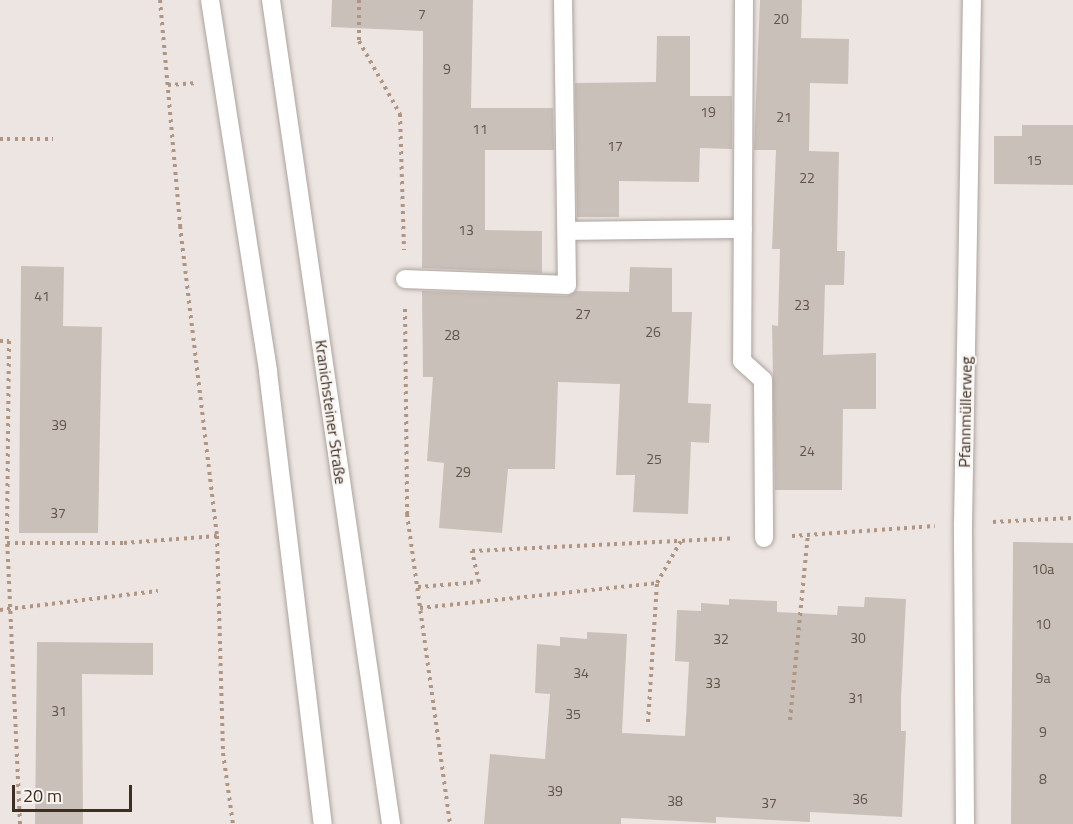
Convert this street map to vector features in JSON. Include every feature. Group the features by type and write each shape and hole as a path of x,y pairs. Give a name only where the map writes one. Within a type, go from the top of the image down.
{"main road":[{"path":"210,0 268,372 322,824"},
{"name":"Kranichsteiner Straße","path":"271,0 391,824"},
{"path":"405,279 567,285 563,0"},
{"path":"744,0 742,361 763,380 764,538"},
{"name":"Pfannmüllerweg","path":"965,824 963,524 972,0"},
{"path":"568,231 743,229"}],"path":[{"path":"160,0 180,226 217,536 223,753 233,824"},
{"path":"358,0 359,41 400,114 405,279 407,514 450,824"},
{"path":"168,85 198,82"},
{"path":"0,139 53,139"},
{"path":"0,341 9,341 7,543 20,824"},
{"path":"418,587 479,582 472,551 682,538 764,538 1073,518"},
{"path":"790,720 808,534"},
{"path":"7,543 124,543 217,536"},
{"path":"648,722 657,583 682,538"},
{"path":"420,608 657,583"},
{"path":"0,610 158,591"}],"building":[{"path":"332,0 473,0 471,108 553,108 554,150 485,150 485,230 542,231 542,273 422,268 423,31 331,27"},
{"path":"760,0 802,0 801,38 849,39 848,84 810,83 809,151 839,152 837,251 845,251 844,285 825,285 823,355 876,353 876,409 843,409 842,490 775,490 772,325 778,326 780,249 772,249 776,150 754,150"},
{"path":"657,36 690,36 690,96 732,96 732,149 700,148 699,182 619,181 619,217 577,217 575,83 656,82"},
{"path":"1022,125 1073,125 1073,185 994,184 994,136 1022,136"},
{"path":"21,266 64,267 63,326 102,327 98,533 19,533"},
{"path":"630,267 672,268 672,312 692,312 688,403 711,404 709,443 691,442 688,514 633,512 635,475 616,475 620,384 558,382 555,469 508,469 502,533 439,528 444,463 427,461 433,377 423,377 422,291 567,296 576,291 629,292"},
{"path":"1013,542 1073,543 1073,824 1011,824"},
{"path":"865,597 906,599 901,699 901,731 906,731 902,817 810,812 810,822 716,817 716,823 621,818 621,824 484,824 490,754 545,759 550,694 535,693 537,644 560,646 560,637 587,639 587,632 627,634 622,733 685,736 689,662 675,661 677,610 701,611 701,603 729,605 729,599 777,601 777,612 837,615 838,606 864,607"},
{"path":"37,642 153,643 153,675 82,674 83,824 35,824"}]}
